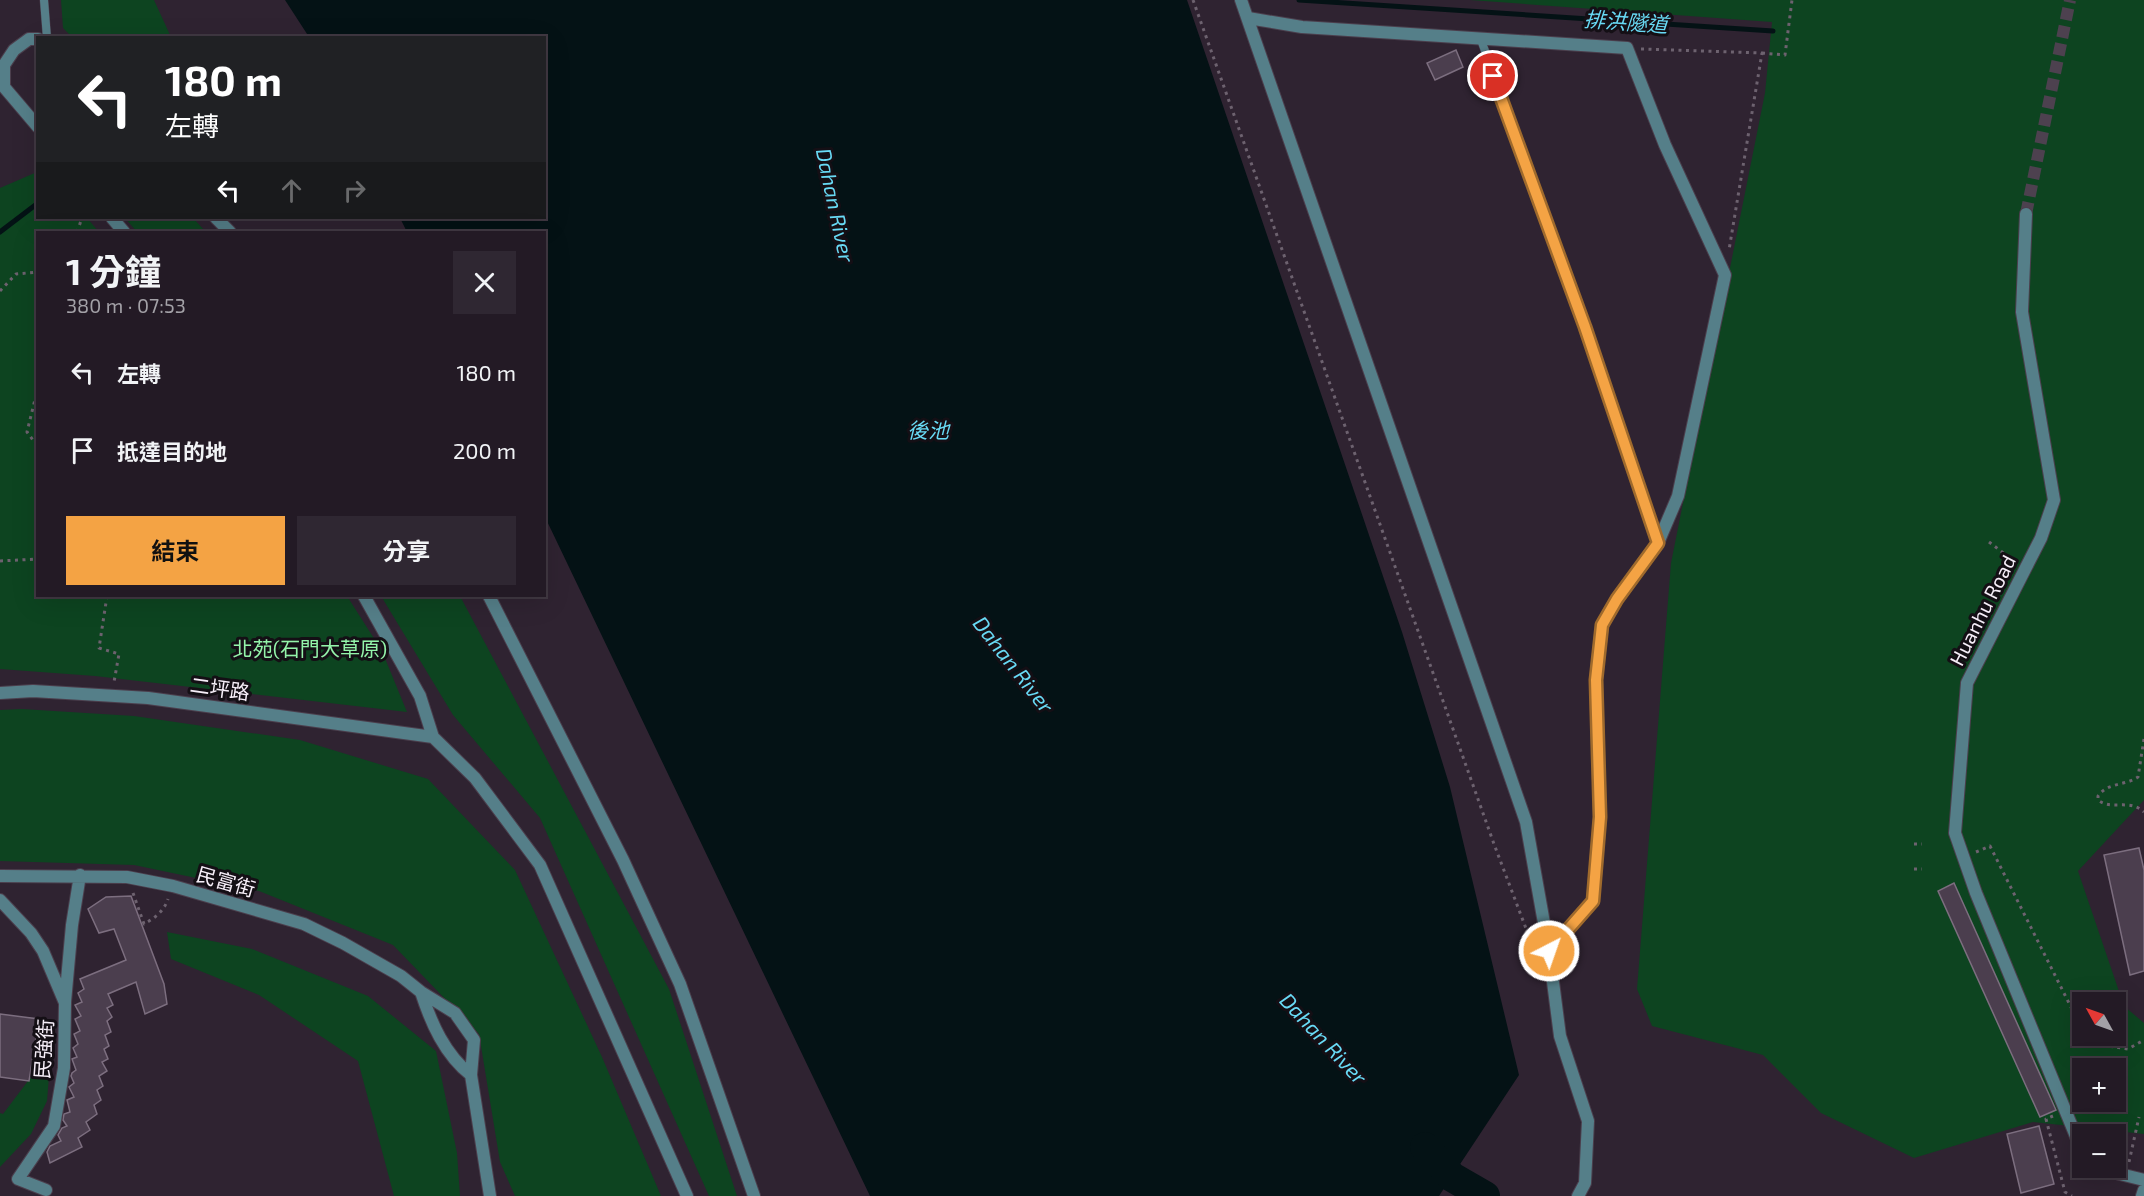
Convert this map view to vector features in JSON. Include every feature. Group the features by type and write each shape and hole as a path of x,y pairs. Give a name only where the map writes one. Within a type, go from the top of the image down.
{"street":[{"path":"1241,0 1526,822 1549,951 1560,1036 1588,1121 1586,1183 1578,1196"},
{"path":"1248,18 1302,27 1627,48 1665,145 1725,275 1678,496 1658,543 1617,599 1602,625 1596,680 1600,817 1593,901 1549,951"},
{"path":"36,39 29,39 14,50 4,65 4,87 36,125"},
{"name":"Huanhu Road","path":"2026,213 2022,312 2054,500 2041,538 1967,683 1955,833 1976,893 2072,1128"},
{"path":"113,219 123,231"},
{"path":"217,219 229,231"},
{"path":"365,597 420,696 433,736 475,778 540,865 687,1196"},
{"path":"490,597 623,860 680,984 754,1196"},
{"name":"二坪路","path":"0,693 33,691 147,698 433,736"},
{"path":"65,1003 72,925 80,875"},
{"name":"民富街","path":"0,876 127,877 173,886 304,924 401,976 421,992 455,1012 474,1040 471,1075 490,1196"},
{"name":"民強街","path":"0,900 31,933 43,951 65,1003 64,1068 54,1126 18,1179 46,1190"},
{"path":"421,992 430,1020 458,1065 471,1075"},
{"path":"2126,1176 2144,1180"},
{"path":"2142,1196 2144,1190"}],"lane":[{"path":"44,0 47,36"},
{"path":"1479,37 1585,327 1658,543"}],"path":[{"path":"1193,0 1497,854 1532,946 1549,951"},
{"path":"1627,48 1785,55 1792,0"},
{"path":"1725,275 1762,53"},
{"path":"0,291 16,274 36,272"},
{"path":"36,395 27,432 36,444"},
{"path":"1989,542 2001,553 2025,568"},
{"path":"0,561 36,559"},
{"path":"107,597 99,648 119,654 115,675"},
{"path":"2144,739 2138,777 2107,787 2098,796 2101,803 2133,805 2144,812"},
{"path":"1914,844 1922,843"},
{"path":"1964,857 1990,846 2072,1009"},
{"path":"1914,869 1922,869"},
{"path":"127,877 144,924 154,919 166,906 173,886"},
{"path":"2108,1046 2128,1049 2144,1040"},
{"path":"2065,1112 2046,1119 2065,1194 2072,1196"},
{"path":"2126,1172 2139,1118"}],"green space":[{"path":"61,0 154,0 171,36 71,36 63,28"},
{"path":"1470,0 2144,0 2144,800 2078,871 2119,992 2072,992 2072,1046 2126,1046 2126,1008 2144,1023 2144,1134 2126,1132 2126,1124 2072,1124 2072,1126 2033,1122 1914,1158 1821,1113 1763,1055 1652,1026 1637,989 1671,563 1765,93 1772,22"},
{"name":"北苑(石門大草原)","path":"36,172 36,219 88,219 98,231 36,231 36,597 348,597 382,651 407,712 95,676 0,669 0,188"},
{"path":"126,219 194,219 205,231 136,231"},
{"path":"382,597 461,597 669,989 737,1196 709,1196 540,818 453,715"},
{"path":"22,709 134,716 300,740 428,779 515,870 602,1057 661,1196 515,1196 500,1162 479,1034 393,945 259,891 134,865 0,861 0,710"},
{"path":"167,932 252,949 368,996 436,1051 457,1153 460,1196 394,1196 358,1061 259,995 171,959"},
{"path":"50,1064 47,1101 31,1134 0,1167 0,1113 3,1114 40,1065"}],"water":[{"name":"後池","path":"285,0 1187,0 1402,632 1450,787 1519,1075 1439,1196 870,1196 546,519 546,231 406,231 400,219 546,219 546,36 308,36"}],"building":[{"path":"1456,50 1463,67 1435,80 1427,63"},
{"path":"2139,848 2144,870 2144,971 2130,975 2104,855"},
{"path":"1954,883 2056,1110 2040,1117 1938,891"},
{"path":"131,896 164,984 167,1004 145,1014 136,982 108,994 113,1005 107,1008 112,1017 107,1021 111,1032 105,1035 109,1046 104,1049 108,1059 102,1062 107,1071 99,1076 103,1086 97,1090 101,1100 94,1105 97,1114 86,1122 90,1130 78,1138 82,1147 50,1163 47,1152 50,1146 61,1141 58,1135 62,1128 67,1126 63,1120 64,1114 70,1112 67,1100 74,1097 69,1087 74,1083 71,1076 76,1070 72,1059 77,1057 73,1048 78,1044 74,1034 80,1031 75,1019 81,1016 75,1005 82,1002 78,993 84,989 80,979 126,960 114,929 99,933 88,909 106,897"},
{"path":"0,1014 39,1019 29,1081 0,1077"},
{"path":"2039,1126 2054,1184 2021,1193 2007,1134"}],"waterway":[{"name":"排洪隧道","path":"1299,0 1773,31"},
{"path":"0,232 36,205"},
{"name":"Dahan River","path":"1425,1147 1452,1177 1485,1196"}],"tunnel":[{"path":"2026,214 2070,0"}],"route":[{"path":"1493,76 1585,327 1658,543 1617,599 1602,625 1596,680 1600,817 1593,901 1549,951"}]}
